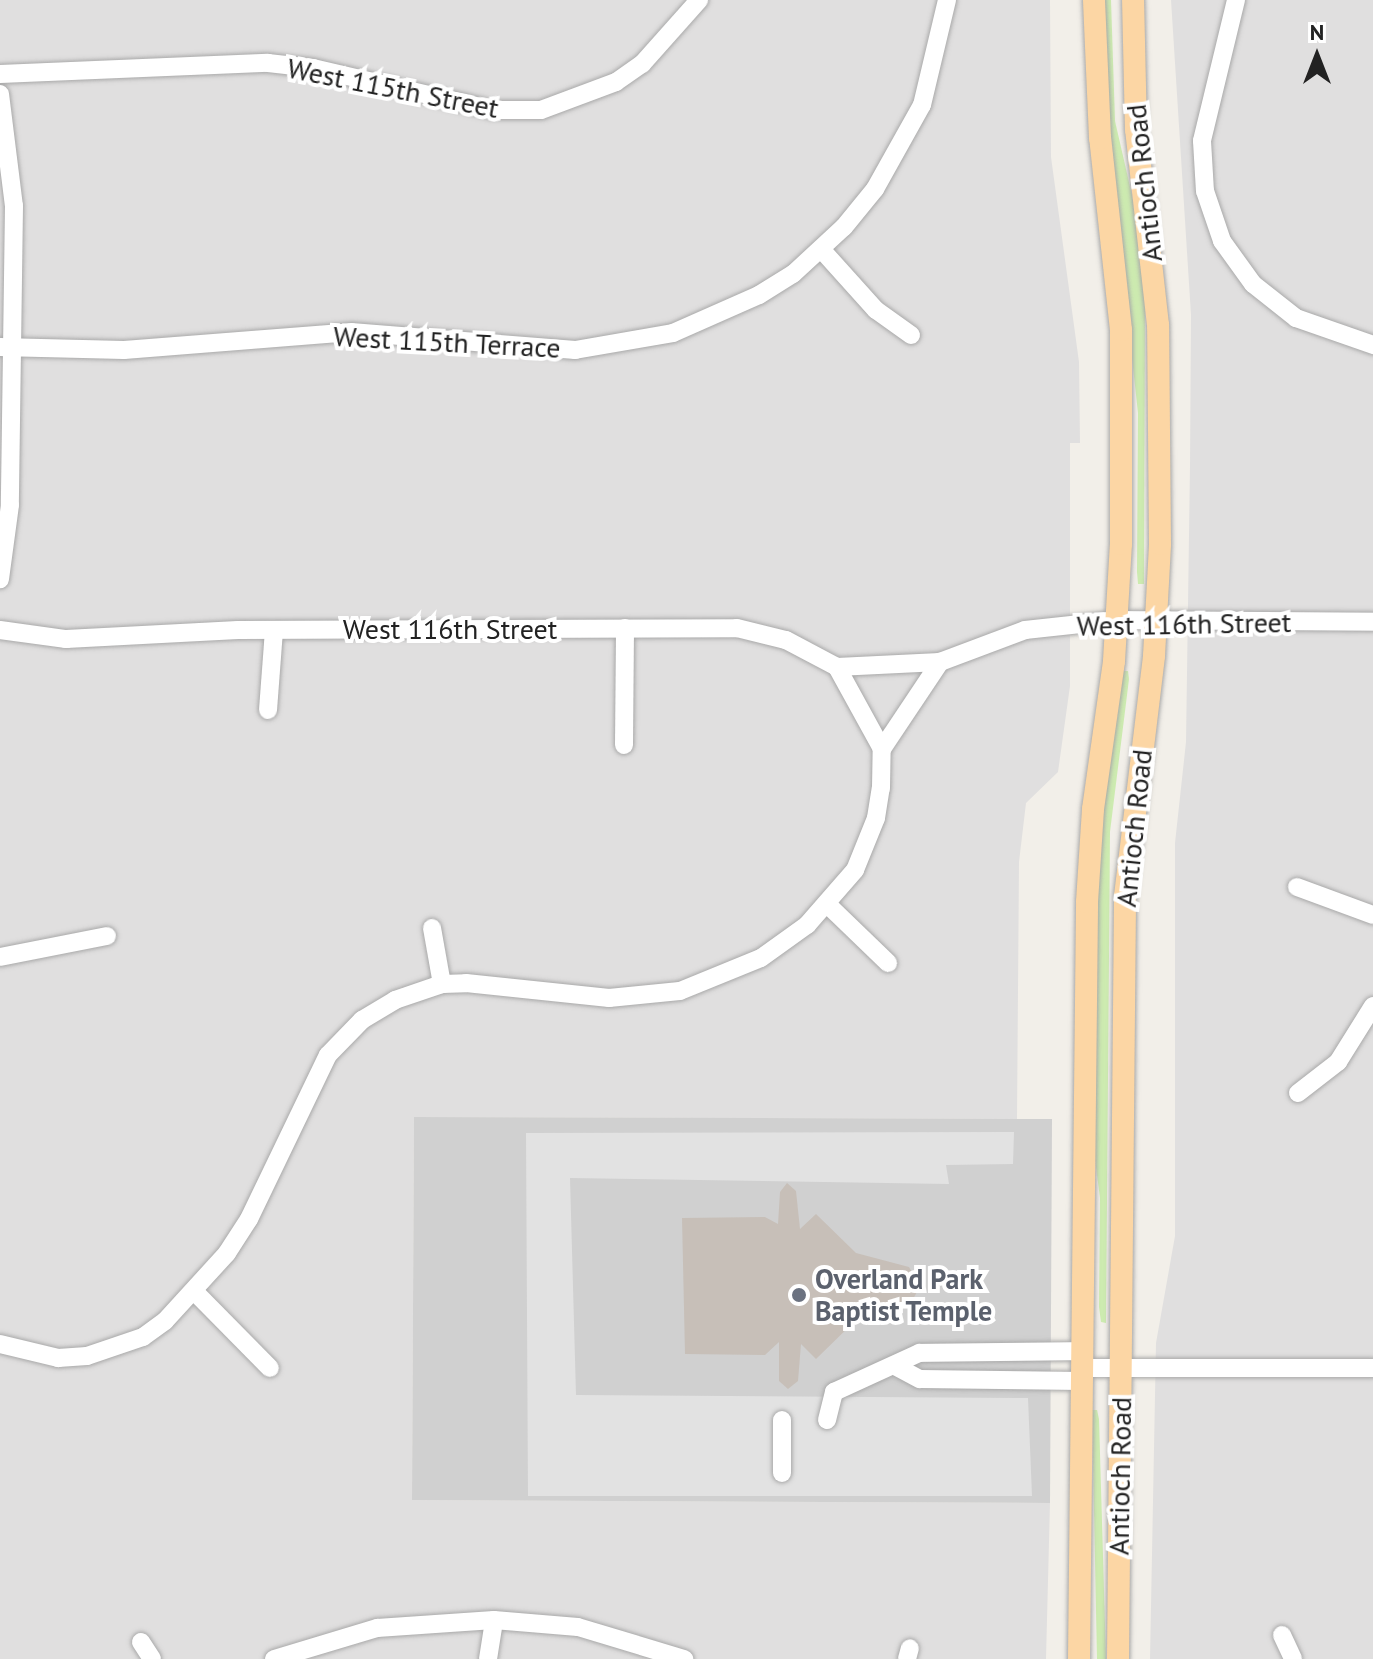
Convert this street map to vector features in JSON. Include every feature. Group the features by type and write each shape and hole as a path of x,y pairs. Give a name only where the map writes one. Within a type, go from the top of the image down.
{"main road":[{"name":"Antioch Road","path":"1079,1659 1087,902 1117,620 1121,330 1099,122 1094,0"},
{"name":"Antioch Road","path":"1118,1659 1125,896 1157,620 1160,365 1136,130 1133,0"}],"street":[{"name":"West 115th Street","path":"0,74 268,63 313,68 493,110 525,112 557,107 616,82 648,58 699,0"},
{"name":"West 115th Terrace","path":"6,347 124,350 351,332 528,349 622,345 723,314 793,274 821,249 875,189 901,148 937,57 947,0"},
{"path":"1236,0 1202,141 1205,191 1214,219 1231,256 1266,296 1313,327 1373,345"},
{"path":"0,94 14,206 6,347 10,505 0,579"},
{"path":"821,249 876,310 911,335"},
{"name":"West 116th Street","path":"0,630 66,639 274,630 625,628 757,631 837,667 940,662 1025,630 1117,620 1373,622"},
{"path":"624,745 625,628"},
{"path":"268,710 274,630"},
{"path":"882,749 940,662"},
{"path":"0,1344 58,1358 116,1349 165,1321 194,1291 249,1219 333,1048 362,1020 395,1000 442,984 609,998 680,991 761,958 827,904 855,870 867,844 881,788 882,749 837,667"},
{"path":"1297,887 1373,915"},
{"path":"827,904 888,963"},
{"path":"432,928 442,984"},
{"path":"0,957 107,936"},
{"path":"1298,1093 1338,1062 1373,1006"},
{"path":"194,1291 270,1368"},
{"path":"827,1420 834,1392 897,1367 919,1353 1082,1367 1373,1368"},
{"path":"897,1367 920,1379 1082,1367"},
{"path":"782,1420 782,1473"},
{"path":"274,1659 377,1628 494,1620 578,1627 684,1659"},
{"path":"488,1659 494,1620"},
{"path":"1282,1635 1293,1659"},
{"path":"141,1642 152,1659"}],"shaded area":[{"path":"0,0 1050,0 1051,157 1079,362 1080,443 1070,443 1070,686 1058,772 1026,803 1019,862 1017,1119 414,1117 412,1500 1050,1503 1046,1659 0,1659"},
{"path":"1171,0 1373,0 1373,1659 1150,1659 1156,1343 1175,1236 1175,843 1186,742 1190,466 1191,315"},
{"path":"414,1117 1052,1119 1050,1503 412,1500"},
{"path":"1014,1132 1013,1164 946,1165 949,1184 570,1178 576,1395 1028,1398 1032,1496 528,1496 526,1133"}],"green space":[{"path":"1102,0 1111,0 1115,121 1134,204 1145,304 1144,584 1138,584 1137,572 1138,413 1111,165"},
{"path":"1123,671 1128,671 1129,679 1110,832 1106,1323 1101,1322 1099,1307 1100,1198 1093,1144 1097,849"},
{"path":"1092,1410 1097,1410 1099,1419 1106,1659 1097,1659"}],"building":[{"name":"Overland Park Baptist Temple","path":"787,1183 796,1191 800,1229 816,1214 856,1253 909,1267 920,1286 910,1305 857,1319 816,1359 801,1344 798,1381 788,1389 779,1381 779,1342 765,1355 685,1354 682,1218 765,1217 778,1224 780,1192"}],"place":[{"name":"Overland Park Baptist Temple","path":"799,1295"}]}
